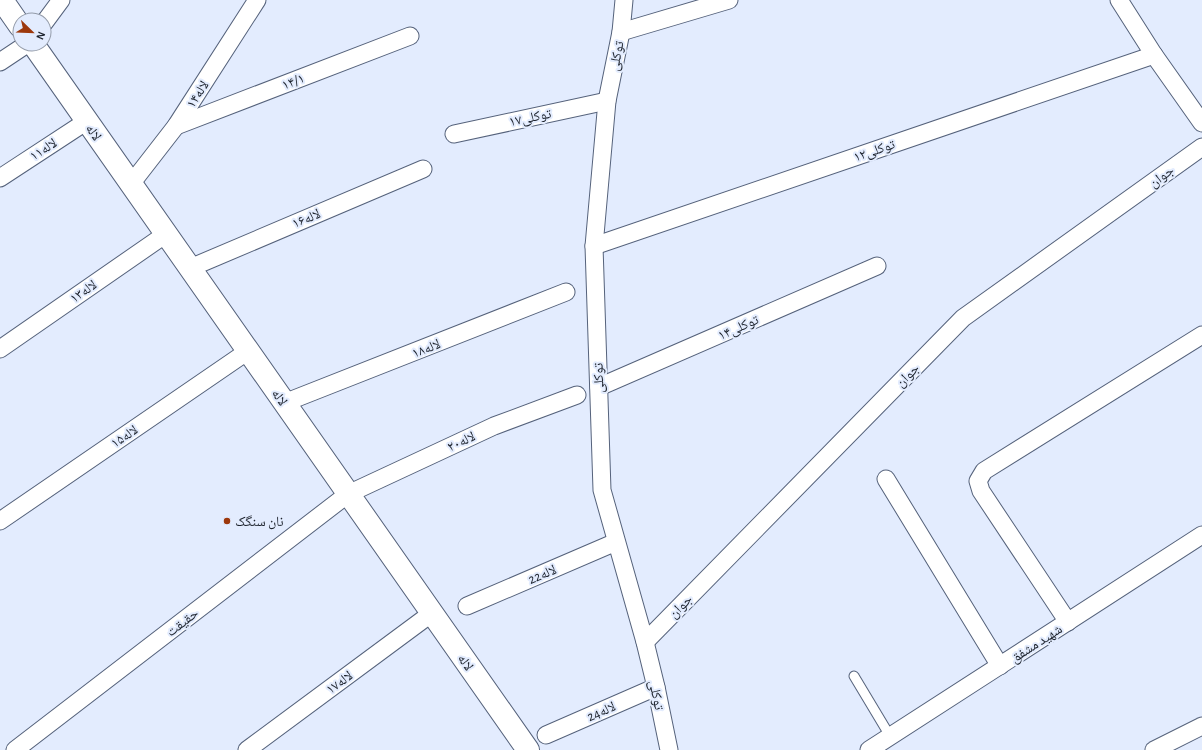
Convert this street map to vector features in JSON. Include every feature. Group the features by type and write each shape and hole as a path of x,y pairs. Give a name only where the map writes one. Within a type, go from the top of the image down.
{"street":[{"path":"2,0 12,14"},
{"path":"52,13 61,0"},
{"name":"لاله۱۴","path":"131,184 176,126 257,0"},
{"name":"توکلی","path":"624,0 621,32 607,101 594,246 602,490 645,642 669,750"},
{"path":"621,32 729,0"},
{"path":"1119,0 1154,55 1202,123"},
{"name":"۱۴/۱","path":"176,126 410,36"},
{"path":"0,62 15,52"},
{"name":"لاله","path":"39,52 528,750"},
{"name":"توکلی۱۲","path":"594,246 1154,55"},
{"name":"توکلی۱۷","path":"454,134 607,101"},
{"name":"لاله۱۱","path":"0,178 86,121"},
{"name":"جوان","path":"645,642 963,318 1202,146"},
{"name":"لاله۱۶","path":"190,268 422,169"},
{"name":"لاله۱۳","path":"0,349 166,234"},
{"name":"توکلی۱۴","path":"599,388 877,266"},
{"name":"لاله۱۸","path":"284,403 566,292"},
{"path":"1068,622 981,491 978,481 984,471 1202,335"},
{"name":"لاله۱۵","path":"0,521 248,351"},
{"name":"لاله۲۰","path":"348,494 494,426 577,395"},
{"path":"886,478 1000,666"},
{"name":"حقیقت","path":"15,750 348,494"},
{"name":"شهید مشفق","path":"869,750 1202,535"},
{"name":"22لاله","path":"467,606 616,542"},
{"name":"لاله۱۷","path":"247,750 432,613"},
{"name":"24لاله","path":"546,735 656,687"},
{"path":"1154,750 1202,726"}],"lane":[{"path":"854,676 890,736"}],"place":[{"name":"نان سنگک","path":"227,521"}]}
